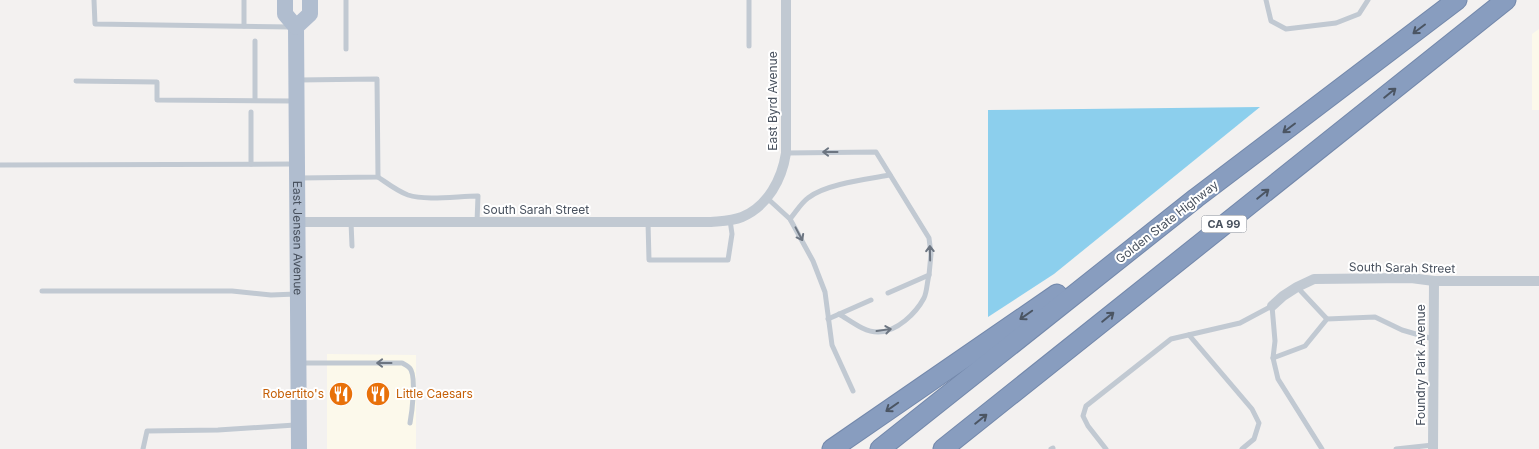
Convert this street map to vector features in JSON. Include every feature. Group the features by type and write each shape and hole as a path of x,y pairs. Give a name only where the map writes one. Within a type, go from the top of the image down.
{"highway":[{"name":"Golden State Highway","path":"880,449 1196,198 1457,0"},
{"name":"CA 99","path":"943,449 1506,0"},
{"path":"832,449 1196,198"}],"main road":[{"name":"East Jensen Avenue","path":"285,0 286,14 296,27 299,449"},
{"path":"296,27 310,14 310,0"}],"street":[{"name":"East Byrd Avenue","path":"767,198 779,180 784,167 786,153 786,0"},
{"name":"South Sarah Street","path":"298,222 711,222 743,217 760,206 767,198"},
{"name":"South Sarah Street","path":"1272,306 1296,287 1314,279 1411,278 1434,281 1539,281"},
{"name":"Foundry Park Avenue","path":"1433,447 1434,281"}],"lane":[{"path":"94,0 95,24 296,27"},
{"path":"244,0 244,26"},
{"path":"346,0 346,49"},
{"path":"749,0 749,46"},
{"path":"1266,0 1271,21 1286,29 1336,23 1359,14 1368,0"},
{"path":"255,41 255,100"},
{"path":"296,80 377,79 378,177"},
{"path":"76,81 157,82 157,100 297,101"},
{"path":"251,112 252,164"},
{"path":"786,153 876,152 929,238 932,254 924,297 904,321 891,330 878,332 861,327 839,314"},
{"path":"0,165 252,164 297,171 378,177 398,190 419,197 478,196 477,222"},
{"path":"790,219 807,198 821,190 890,175"},
{"path":"767,198 790,219 816,269 825,292 832,345 853,391"},
{"path":"648,222 649,260 728,260 732,234 730,220"},
{"path":"352,222 352,246"},
{"path":"888,293 929,275"},
{"path":"1296,287 1327,320"},
{"path":"42,291 232,291 271,295 298,294"},
{"path":"828,319 871,300"},
{"path":"1106,449 1088,426 1083,416 1086,406 1171,339 1240,323 1272,306 1275,341 1273,358 1278,379 1322,449"},
{"path":"1273,358 1305,346 1327,320 1375,317 1402,330 1433,339"},
{"path":"1189,335 1252,409 1258,423 1254,439 1242,449"},
{"path":"298,363 402,363 408,365 412,372 413,408 410,423"},
{"path":"143,449 147,431 218,430 299,425"},
{"path":"1396,449 1433,447"}],"shaded area":[{"path":"1539,29 1539,110 1532,110 1532,34"},
{"path":"327,354 416,355 416,449 327,449"}],"water":[{"path":"1260,107 1054,274 988,317 988,110"}],"place":[{"name":"Robertito's","path":"341,394"},
{"name":"Little Caesars","path":"378,394"}]}
